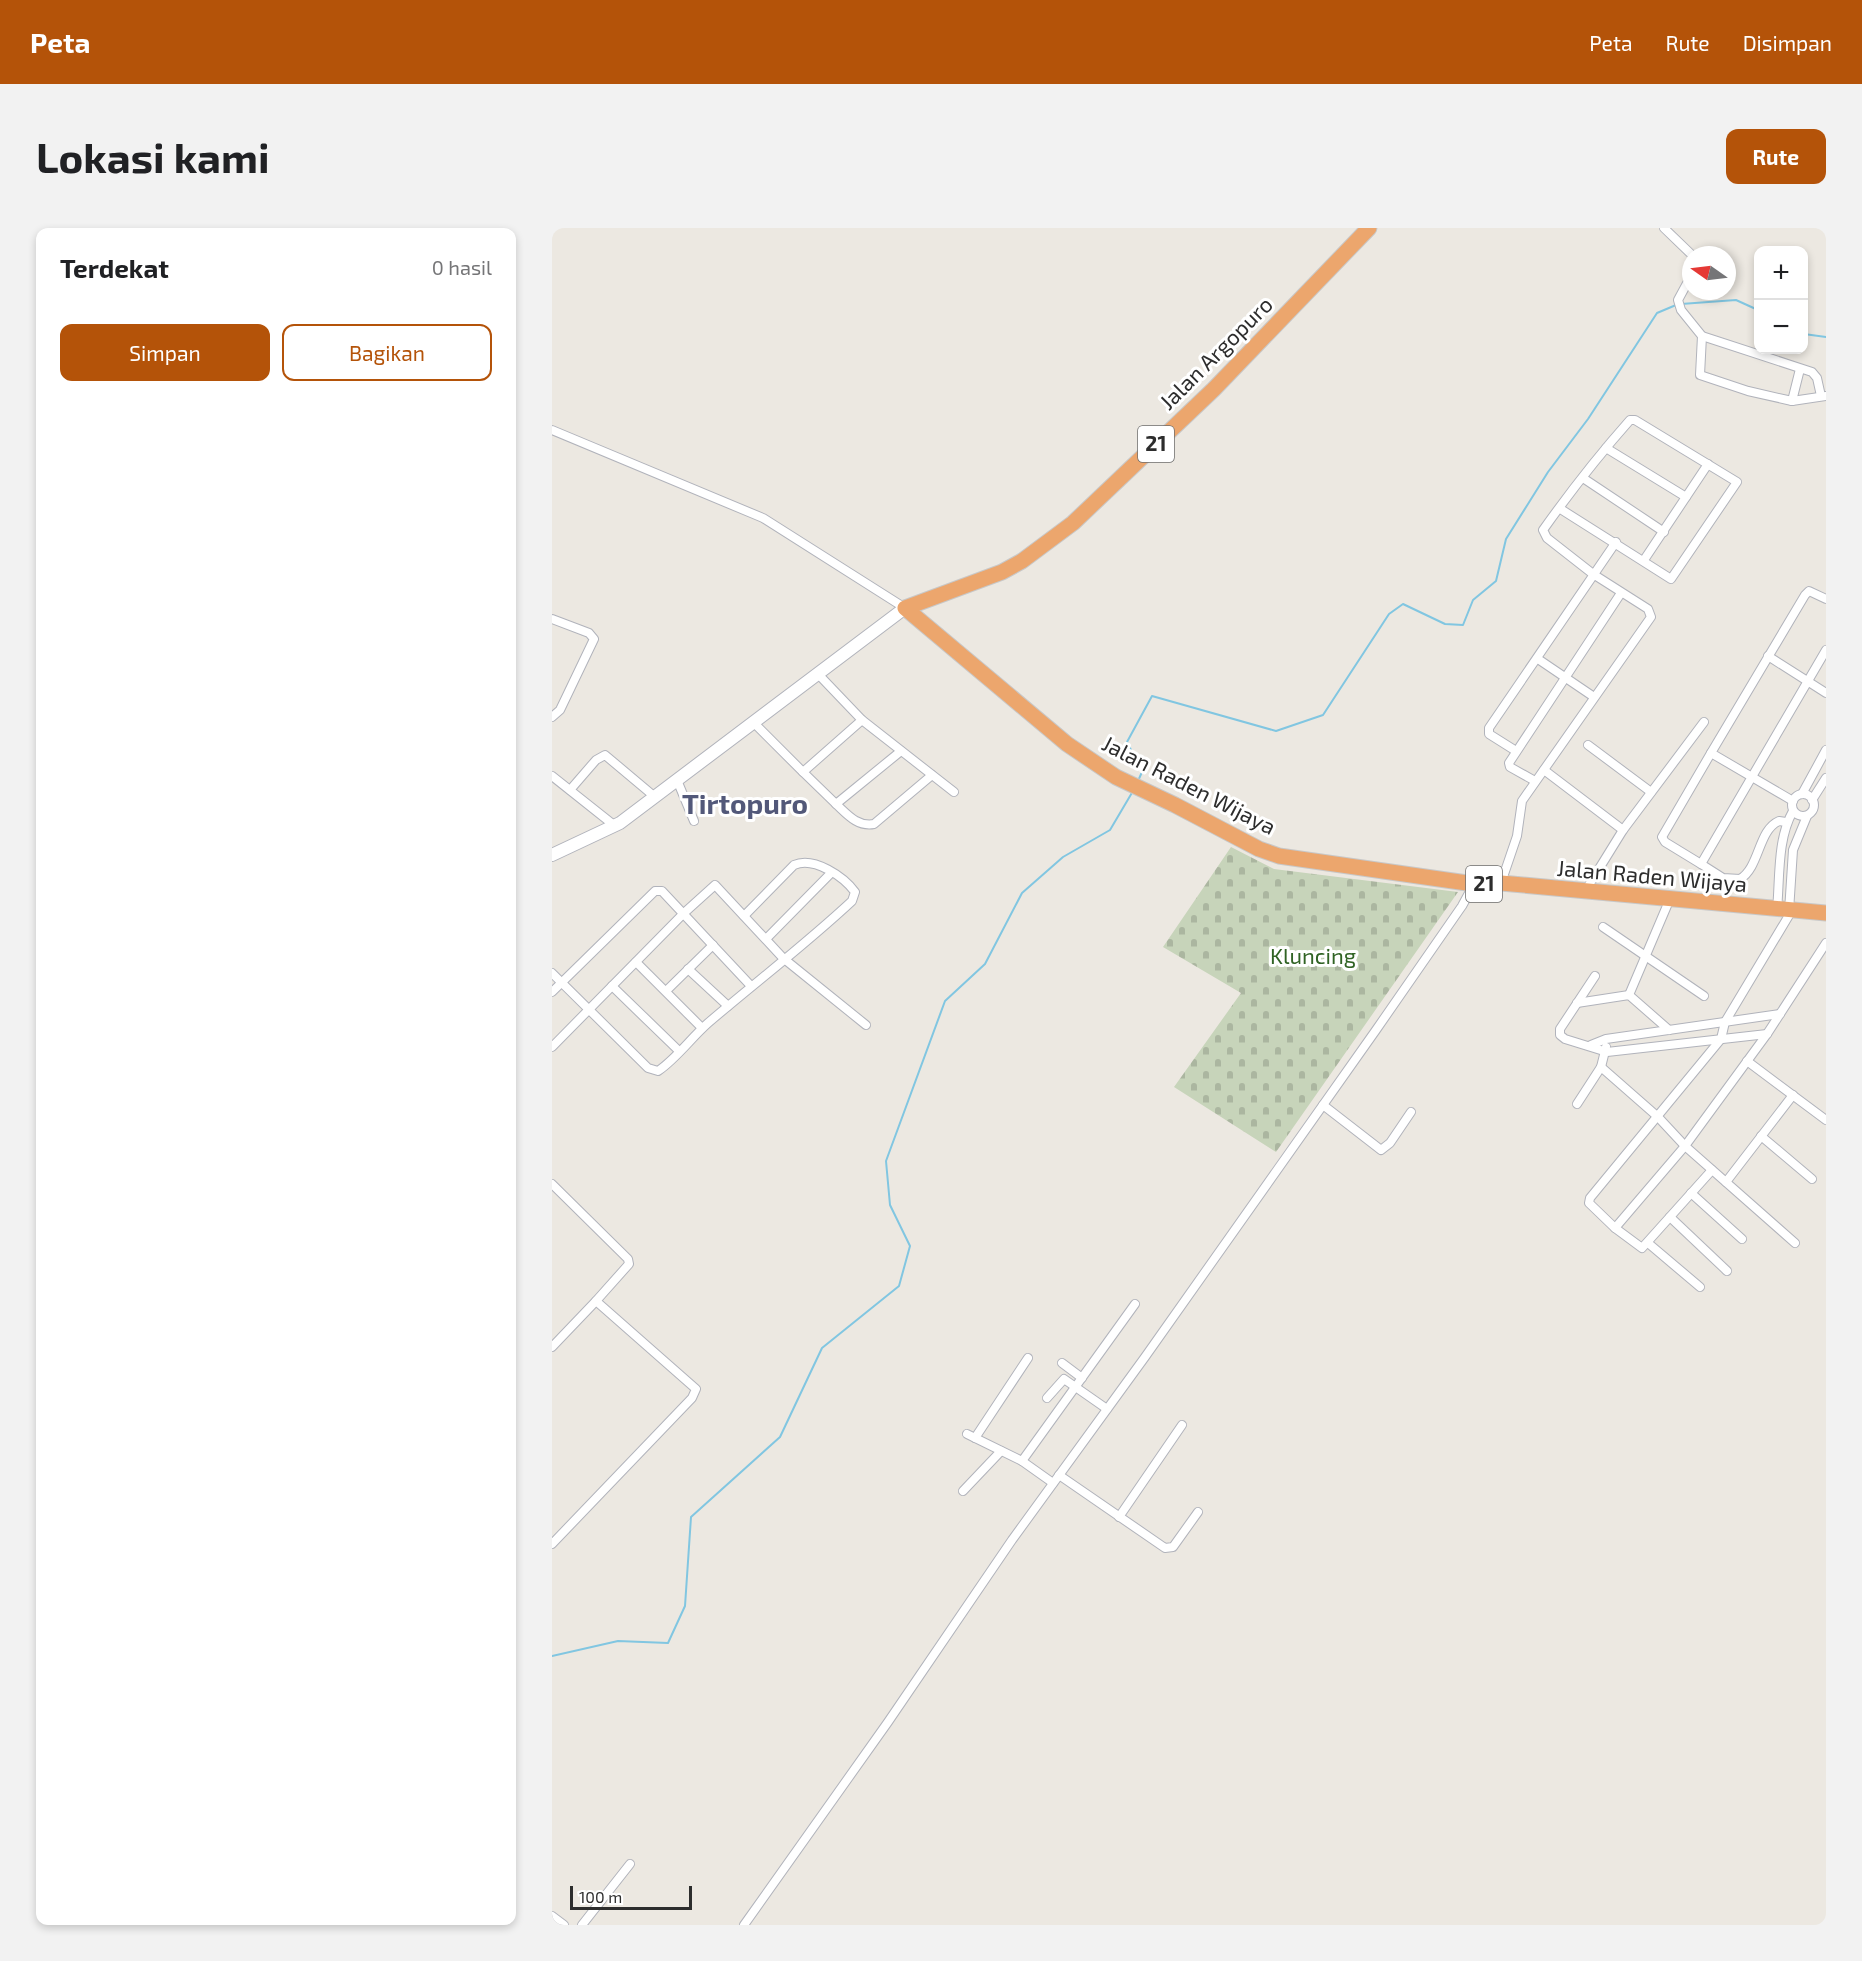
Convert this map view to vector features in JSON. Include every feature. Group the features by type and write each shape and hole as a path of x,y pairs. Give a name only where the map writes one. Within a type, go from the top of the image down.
{"highway":[{"name":"Jalan Argopuro","path":"905,608 1002,572 1022,561 1073,523 1214,389 1369,228"},
{"name":"Jalan Raden Wijaya","path":"905,608 1067,744 1131,785 1259,849 1279,856 1474,884 1500,884 1826,914"}],"street":[{"path":"1664,228 1683,246"},
{"path":"1682,296 1679,303 1702,336 1815,373 1824,396 1792,401 1748,391 1700,375 1702,336"},
{"path":"1792,401 1800,369"},
{"path":"1500,884 1517,836 1522,801 1651,617 1648,609 1593,574 1544,535 1543,530 1559,508 1606,448 1632,419 1737,482 1671,579 1616,542 1559,508"},
{"path":"552,430 763,518 905,608 615,826 552,855"},
{"path":"1606,448 1686,497"},
{"path":"1644,560 1708,464"},
{"path":"1583,478 1664,532"},
{"path":"1516,751 1489,734 1489,728 1616,542"},
{"path":"1786,822 1779,821 1770,828 1750,869 1740,879 1723,879 1665,842 1662,837 1805,595 1809,591 1815,592 1826,599"},
{"path":"1534,781 1509,767 1516,751 1621,593"},
{"path":"552,619 589,633 594,639 560,710 552,717"},
{"path":"1701,864 1826,650"},
{"path":"1768,656 1826,693"},
{"path":"1538,659 1594,697"},
{"path":"818,674 862,720 954,792"},
{"path":"803,772 862,720"},
{"path":"1584,893 1623,830 1704,722"},
{"path":"754,723 854,821 868,825 874,824 932,775"},
{"path":"1588,745 1651,792"},
{"path":"1712,1170 1648,1243 1640,1248 1590,1204 1589,1199 1721,1039 1725,1022 1786,911 1786,822 1826,750"},
{"path":"836,804 901,751"},
{"path":"1711,753 1752,777 1793,806 1799,816 1807,816"},
{"path":"570,790 596,760 605,755 655,797"},
{"path":"1544,770 1623,830"},
{"path":"552,776 615,826"},
{"path":"1786,863 1807,816 1813,809 1812,800 1826,778"},
{"path":"677,780 694,821"},
{"path":"1802,794 1812,800"},
{"path":"552,974 651,1070 662,1069 678,1050 702,1028 783,958 811,939 854,899 854,890 815,862 801,862 794,865 744,916"},
{"path":"766,939 831,873"},
{"path":"744,1925 1056,1479 1323,1105 1462,906 1474,884"},
{"path":"552,1047 684,913 715,885 783,958 866,1025"},
{"path":"552,992 652,891 662,891 751,986"},
{"path":"1629,995 1669,901"},
{"path":"1603,927 1704,996"},
{"path":"1615,1228 1685,1146 1767,1034 1826,943"},
{"path":"666,991 713,945"},
{"path":"636,962 702,1028"},
{"path":"688,969 728,1006"},
{"path":"1595,976 1560,1029 1560,1035 1565,1039 1591,1045 1606,1052 1767,1034"},
{"path":"612,986 678,1050"},
{"path":"1577,1003 1629,995 1669,1030"},
{"path":"1591,1045 1606,1040 1780,1014"},
{"path":"1576,1104 1601,1067 1606,1052 1606,1040"},
{"path":"1747,1061 1826,1120"},
{"path":"1601,1067 1658,1117 1685,1146 1795,1243"},
{"path":"1726,1182 1792,1095"},
{"path":"1323,1105 1381,1150 1390,1143 1411,1112"},
{"path":"1761,1136 1812,1179"},
{"path":"552,1184 628,1259 629,1264 552,1347"},
{"path":"1691,1193 1742,1239"},
{"path":"1670,1217 1727,1271"},
{"path":"1648,1243 1700,1287"},
{"path":"552,1544 696,1392 695,1386 596,1301"},
{"path":"1022,1461 1135,1304"},
{"path":"1028,1358 971,1436 1056,1479 1168,1548 1173,1547 1198,1512"},
{"path":"1062,1363 1082,1378"},
{"path":"1047,1398 1062,1380 1107,1409"},
{"path":"1119,1517 1182,1425"},
{"path":"963,1491 1000,1451"},
{"path":"582,1925 630,1864"},
{"path":"552,1916 564,1925"}],"green space":[{"name":"Kluncing","path":"1231,847 1274,869 1458,892 1276,1152 1174,1087 1241,993 1163,947"}],"waterway":[{"path":"1681,304 1736,300 1754,308"},
{"path":"1138,781 1142,772 1127,742 1152,696 1276,731 1323,715 1389,614 1403,604 1445,624 1463,625 1473,600 1496,581 1506,539 1548,472 1588,419 1657,313 1676,305"},
{"path":"1808,335 1826,337"},
{"path":"552,1656 618,1641 668,1643 685,1606 691,1517 780,1437 822,1348 899,1286 910,1246 890,1205 886,1161 945,1001 985,964 1022,893 1063,857 1110,830 1133,791"}],"district":[{"name":"Tirtopuro","path":"745,804"}]}
